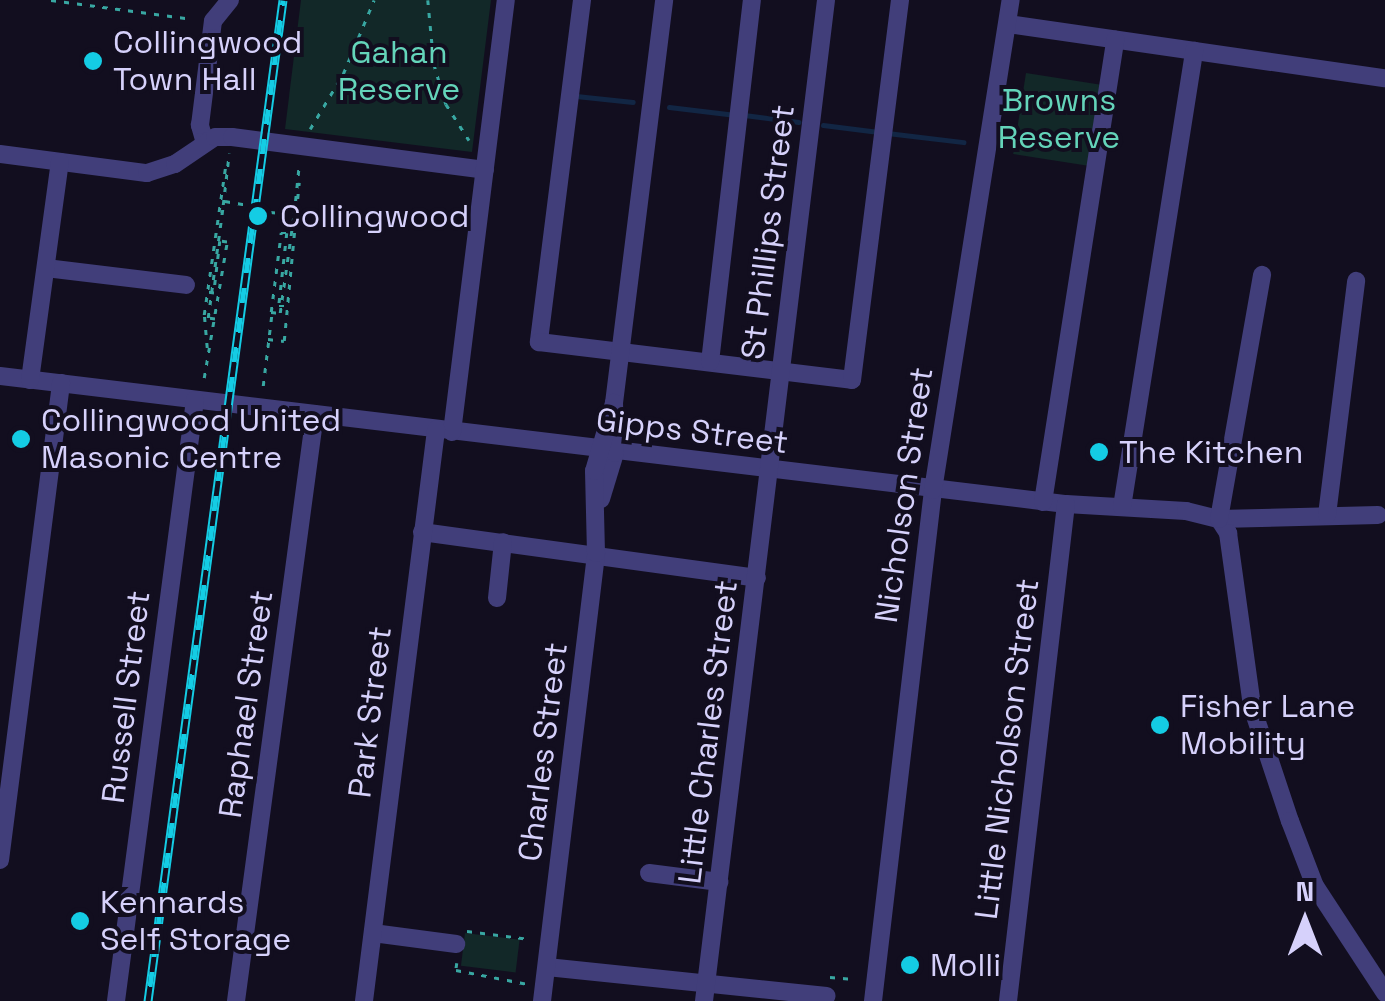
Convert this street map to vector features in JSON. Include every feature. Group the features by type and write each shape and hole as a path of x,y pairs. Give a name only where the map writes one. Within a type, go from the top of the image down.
{"street":[{"path":"206,143 200,125 213,21 230,0"},
{"name":"Park Street","path":"364,1001 422,532 444,431 486,170 506,0"},
{"path":"582,0 539,342 852,380 900,0"},
{"name":"Charles Street","path":"545,985 598,509 664,0"},
{"path":"710,362 752,0"},
{"name":"St Phillips Street","path":"770,471 826,0"},
{"name":"Nicholson Street","path":"873,1001 933,490 1011,0"},
{"path":"1008,24 1385,78"},
{"path":"1043,502 1115,40"},
{"path":"1122,507 1194,51"},
{"path":"0,154 147,173 206,143 232,137 486,170"},
{"path":"30,380 60,162"},
{"path":"46,268 186,285"},
{"path":"1262,275 1219,519 1228,533 1252,707 1290,821 1315,886 1385,994"},
{"path":"1327,516 1356,281"},
{"name":"Gipps Street","path":"0,376 1043,502 1219,519 1378,516"},
{"path":"0,860 61,383"},
{"name":"Russell Street","path":"116,1001 195,400"},
{"name":"Raphael Street","path":"236,1001 314,414"},
{"name":"Little Charles Street","path":"705,991 770,471"},
{"name":"Little Nicholson Street","path":"1008,1001 1066,504"},
{"path":"422,532 596,552 757,578"},
{"path":"497,598 503,542"},
{"path":"649,873 719,882"},
{"path":"373,933 459,944"},
{"path":"545,985 826,996"}],"path":[{"path":"50,0 193,19"},
{"path":"125,10 126,0"},
{"path":"306,134 344,74 374,0"},
{"path":"428,0 434,64 446,104 473,146"},
{"path":"268,340 284,340 300,156"},
{"path":"208,349 206,292 226,162"},
{"path":"215,319 208,318 228,169"},
{"path":"272,312 280,313 298,183"},
{"path":"224,200 247,205"},
{"path":"270,212 294,212"},
{"path":"264,386 281,233 287,233 279,306 288,306"},
{"path":"204,378 227,242 220,241 214,294 206,292"},
{"path":"545,985 456,970 459,944 550,941"},
{"path":"830,977 851,979"}],"green space":[{"name":"Gahan Reserve","path":"301,0 491,0 472,152 285,129"},
{"name":"Browns Reserve","path":"1026,73 1104,85 1091,166 1013,154"},
{"path":"465,933 520,940 516,972 461,966"}],"waterway":[{"path":"576,96 633,102"},
{"path":"669,107 736,115"},
{"path":"744,115 799,122"},
{"path":"823,125 879,132"},
{"path":"887,133 963,142"}],"railway":[{"path":"148,1001 283,0"}],"place":[{"name":"Collingwood Town Hall","path":"93,61"},
{"name":"Collingwood","path":"258,216"},
{"name":"Collingwood United Masonic Centre","path":"21,439"},
{"name":"The Kitchen","path":"1099,452"},
{"name":"Fisher Lane Mobility","path":"1160,725"},
{"name":"Kennards Self Storage","path":"80,921"},
{"name":"Molli","path":"910,965"}]}
